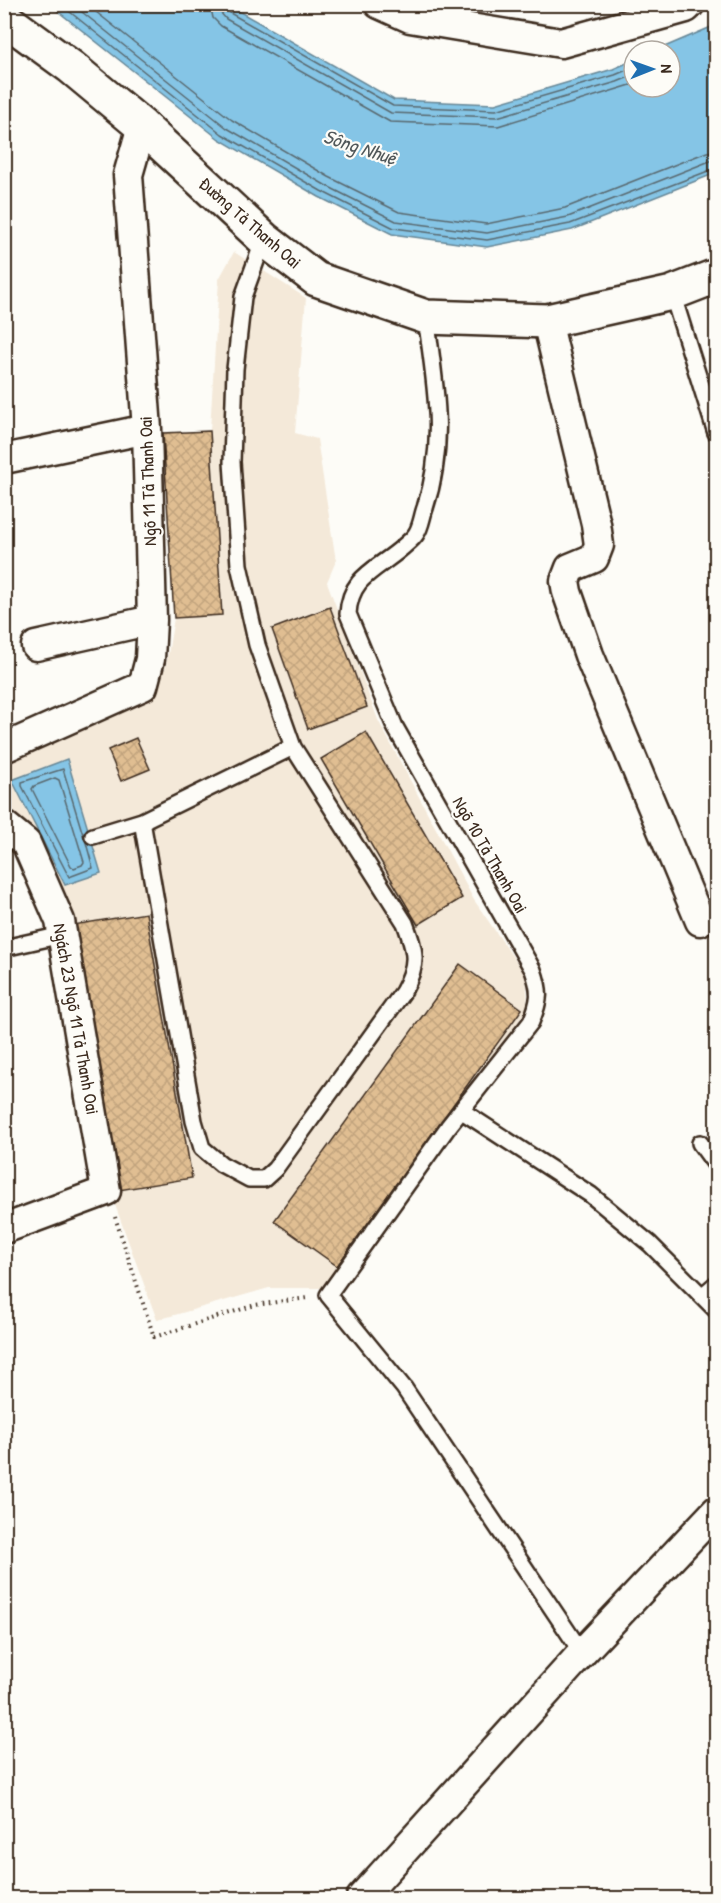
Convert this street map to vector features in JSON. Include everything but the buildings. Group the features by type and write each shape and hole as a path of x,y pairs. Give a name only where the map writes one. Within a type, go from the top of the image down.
{"street":[{"path":"379,4 410,18 561,43 686,8 690,4"},
{"name":"Đường Tả Thanh Oai","path":"4,18 71,67 142,126 264,239 316,279 426,317 547,321 715,282"},
{"name":"Ngõ 11 Tả Thanh Oai","path":"4,748 143,686 150,659 152,620 147,429 128,175 142,126"},
{"path":"547,321 596,524 599,545 594,558 570,568 565,581 567,592 589,656 700,921"},
{"path":"4,459 147,429"},
{"path":"36,646 152,620"},
{"name":"Ngách 23 Ngõ 11 Tả Thanh Oai","path":"5,826 26,843 60,921 106,1191"},
{"path":"4,1229 106,1191"},
{"path":"362,1899 582,1653 717,1511"}],"lane":[{"path":"142,821 194,1121 202,1148 220,1164 249,1179 264,1179 403,992 414,972 414,948 405,923 293,747 257,645 239,565 232,462 235,369 243,297 264,239"},
{"path":"672,293 717,433"},
{"name":"Ngõ 10 Tả Thanh Oai","path":"328,1295 462,1111 531,1022 539,1003 539,985 534,970 395,727 348,614 349,598 359,581 397,552 416,534 431,489 437,458 439,415 426,317"},
{"path":"93,836 142,821 293,747"},
{"path":"4,948 62,935"},
{"path":"462,1111 591,1195 650,1244 717,1310"},
{"path":"700,1143 717,1165"},
{"path":"702,1296 717,1284"},
{"path":"328,1295 404,1388 582,1653"}],"path":[{"path":"106,1191 154,1337 255,1305 328,1295"}],"shaded area":[{"path":"234,252 306,298 295,433 317,439 336,561 327,582 378,720 474,900 526,976 528,1008 330,1288 269,1288 157,1320 111,1194 55,890 5,793 5,760 150,699 166,666 174,618 163,433 210,430 219,279"}],"water":[{"name":"Sông Nhuệ","path":"50,5 228,5 394,100 495,104 622,65 622,99 682,99 682,39 716,25 716,173 572,230 487,247 392,234 319,197 219,139"},
{"path":"67,759 101,873 65,885 12,780"}]}
